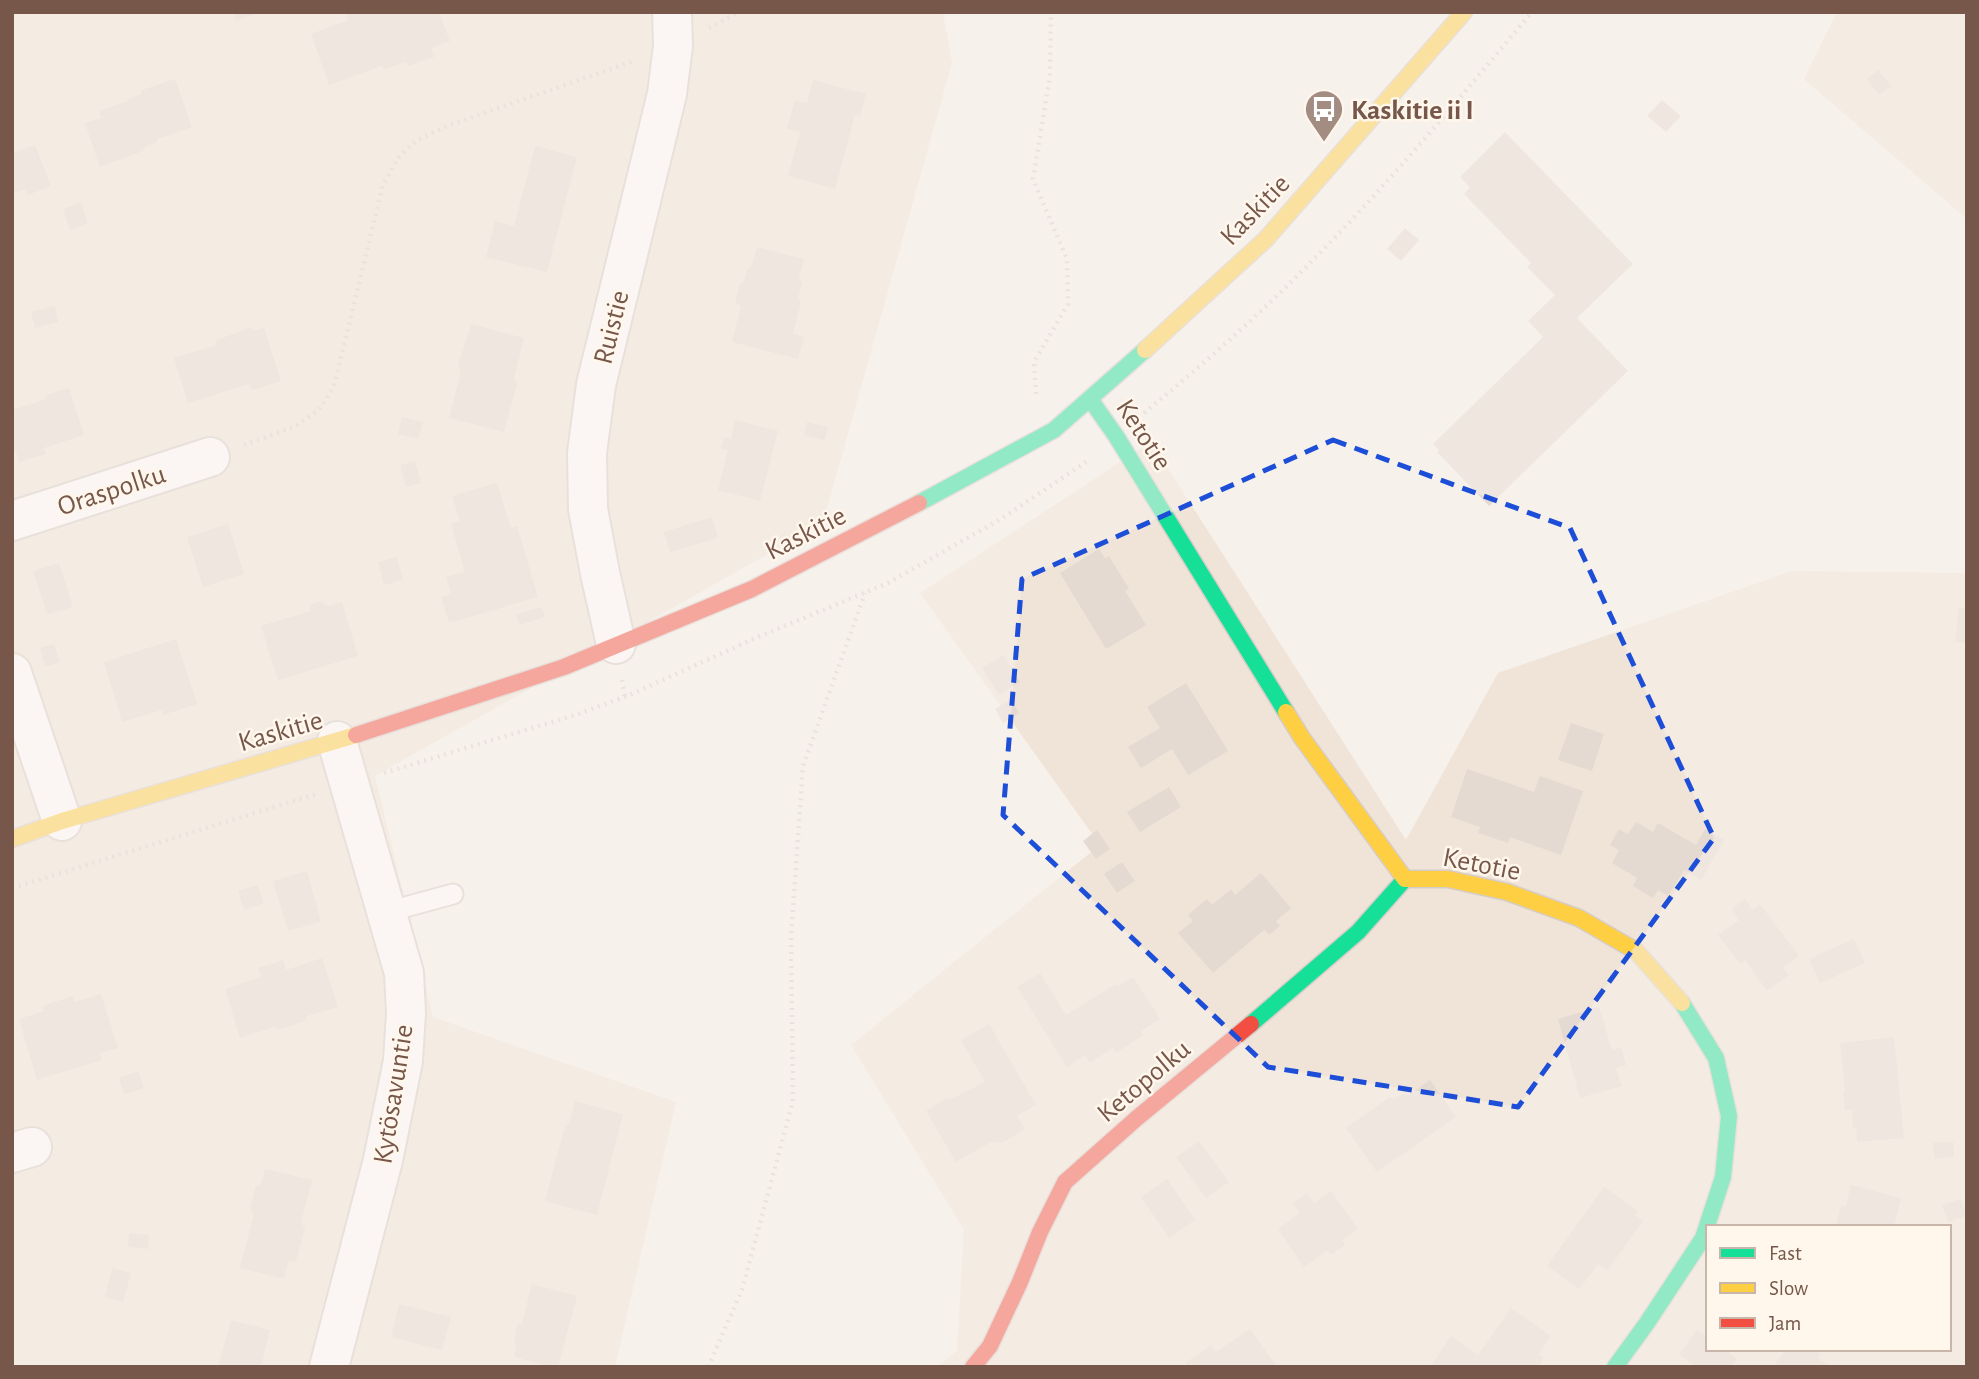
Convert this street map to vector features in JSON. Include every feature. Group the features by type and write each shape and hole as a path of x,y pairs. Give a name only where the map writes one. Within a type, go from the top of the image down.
{"street":[{"name":"Kaskitie","path":"12,839 62,821 337,741 564,667 752,589 964,480 1054,430 1266,239 1464,12"},
{"name":"Ruistie","path":"616,644 588,509 587,453 596,385 667,94 672,29"},
{"name":"Ketotie","path":"1090,399 1116,436 1302,738 1405,878 1448,879 1507,892 1579,918 1636,951 1681,1001 1716,1058 1729,1116 1723,1177 1707,1225"},
{"name":"Oraspolku","path":"12,521 210,457"},
{"path":"12,673 62,821"},
{"name":"Kytösavuntie","path":"329,1367 383,1160 403,1061 406,1013 404,973 337,741"},
{"name":"Ketopolku","path":"973,1367 990,1346 1065,1182 1357,932 1405,878"},
{"name":"Ketotie","path":"1615,1367 1703,1238 1706,1229"}],"lane":[{"path":"387,912 453,894"}],"path":[{"path":"210,457 294,427 319,410 334,386 383,185 398,158 417,141 447,126 591,77 672,29 740,12"},
{"path":"1034,441 1034,362 1068,304 1067,258 1033,179 1050,76 1051,12"},
{"path":"708,1367 742,1290 793,1101 790,937 803,766 865,593"}],"highlighted area":[{"path":"1333,440 1570,528 1714,838 1518,1107 1268,1067 1003,815 1022,579"}],"shaded area":[{"path":"12,12 943,12 952,63 823,523 375,776 433,1017 676,1102 615,1367 12,1367"},
{"path":"1837,12 1967,12 1967,219 1804,79"},
{"path":"1151,442 1406,840 1498,673 1792,571 1967,573 1967,1367 936,1367 957,1351 964,1230 851,1045 1100,845 920,593"}],"building":[{"path":"233,12 258,12 258,13 236,21"},
{"path":"439,12 450,41 431,48 434,57 408,66 406,62 384,69 382,66 329,85 311,34 348,20 346,14"},
{"path":"1878,70 1891,86 1879,95 1867,79"},
{"path":"175,79 192,127 158,139 143,151 100,167 85,123 101,118 99,111 128,101 141,94 142,90"},
{"path":"813,80 866,94 860,116 855,115 835,189 788,176 800,132 787,129 795,100 807,103"},
{"path":"1662,100 1681,116 1666,132 1647,116"},
{"path":"1505,132 1633,264 1577,318 1628,371 1489,506 1437,452 1439,450 1433,444 1543,337 1528,321 1555,295 1527,267 1531,263 1464,194 1470,187 1460,177"},
{"path":"35,145 51,186 28,195 26,189 12,194 12,153"},
{"path":"535,146 577,157 547,272 486,257 495,221 514,226"},
{"path":"81,202 88,223 70,230 63,209"},
{"path":"1405,228 1419,240 1401,261 1387,249"},
{"path":"757,247 804,259 799,278 802,283 798,299 801,302 793,334 804,337 798,359 732,342 741,306 735,304 740,284 751,267"},
{"path":"55,306 58,322 35,328 31,312"},
{"path":"471,324 524,338 514,378 517,384 504,432 449,418 461,372 458,366"},
{"path":"252,327 253,331 264,328 281,381 252,390 249,384 188,403 174,358 214,346 217,340"},
{"path":"69,388 84,435 44,448 46,454 19,462 16,451 12,453 12,410 47,399 46,395"},
{"path":"402,417 423,422 418,439 398,434"},
{"path":"735,420 778,431 760,501 718,490 728,450 721,449 724,437 731,439"},
{"path":"807,422 828,427 825,440 804,436"},
{"path":"415,461 421,483 406,487 400,465"},
{"path":"497,483 511,528 517,526 538,597 449,623 441,597 451,594 446,577 465,572 451,524 460,521 452,496"},
{"path":"712,517 718,538 670,552 664,532"},
{"path":"228,524 244,574 203,587 187,537"},
{"path":"1099,549 1105,558 1109,556 1129,589 1125,591 1146,625 1106,649 1060,573"},
{"path":"397,557 403,580 384,585 378,562"},
{"path":"59,563 73,607 47,614 33,571"},
{"path":"322,601 327,606 342,602 358,656 278,680 261,626 310,611 311,604"},
{"path":"542,607 545,617 519,625 516,614"},
{"path":"1959,607 1967,608 1967,644 1955,642"},
{"path":"176,639 197,704 163,715 162,710 122,722 104,662"},
{"path":"54,644 60,662 45,667 40,648"},
{"path":"1003,655 1020,682 999,695 982,668"},
{"path":"1186,683 1228,751 1188,775 1172,749 1141,768 1128,747 1160,728 1147,707"},
{"path":"1011,699 1019,713 1003,723 995,709"},
{"path":"1571,723 1604,734 1592,771 1558,760"},
{"path":"1467,769 1534,792 1540,776 1583,791 1561,855 1510,837 1508,843 1478,833 1480,827 1451,817"},
{"path":"1169,787 1181,807 1140,832 1127,812"},
{"path":"1636,822 1653,832 1658,823 1696,845 1705,829 1724,840 1701,880 1684,870 1668,896 1658,890 1653,898 1633,886 1637,878 1612,863 1619,850 1610,845 1619,829 1628,834"},
{"path":"1097,830 1110,849 1096,859 1083,841"},
{"path":"1122,862 1135,881 1117,893 1104,874"},
{"path":"307,871 321,922 288,931 273,881"},
{"path":"1261,873 1291,908 1276,921 1280,926 1269,935 1264,930 1213,973 1178,933 1193,921 1188,915 1207,899 1212,905 1231,889 1235,895"},
{"path":"258,885 264,903 244,910 238,891"},
{"path":"1745,899 1753,910 1760,904 1799,956 1783,967 1789,975 1767,991 1745,960 1740,964 1718,935 1739,920 1732,909"},
{"path":"1854,939 1865,963 1820,983 1809,959"},
{"path":"322,958 338,1007 307,1016 305,1021 278,1030 274,1027 240,1038 225,989 261,977 258,968 283,960 286,970"},
{"path":"1040,973 1066,1015 1116,984 1118,986 1133,977 1160,1019 1141,1031 1143,1035 1116,1053 1113,1048 1090,1063 1085,1055 1067,1067 1017,987"},
{"path":"101,994 118,1048 100,1053 102,1060 37,1080 19,1019 44,1011 42,1006 73,996 75,1002"},
{"path":"1599,1007 1612,1050 1621,1047 1626,1065 1616,1068 1622,1086 1580,1098 1558,1019"},
{"path":"989,1024 1036,1105 1017,1116 1025,1129 1002,1143 991,1142 956,1162 926,1111 947,1098 951,1099 985,1082 961,1040"},
{"path":"1894,1037 1904,1138 1857,1142 1852,1109 1845,1110 1840,1043"},
{"path":"138,1071 144,1088 124,1094 119,1078"},
{"path":"1430,1080 1456,1117 1377,1172 1346,1128 1390,1097 1394,1100 1402,1094 1409,1095"},
{"path":"575,1101 623,1114 597,1215 545,1201 565,1126 569,1124"},
{"path":"1199,1141 1229,1182 1206,1198 1176,1157"},
{"path":"1953,1142 1954,1157 1935,1159 1933,1143"},
{"path":"265,1169 312,1180 301,1223 305,1228 296,1262 289,1260 284,1279 240,1268 254,1214 250,1208 256,1185 260,1186"},
{"path":"1167,1179 1195,1220 1169,1238 1141,1197"},
{"path":"1851,1185 1901,1198 1894,1225 1836,1225 1841,1205 1846,1206"},
{"path":"1604,1187 1638,1211 1635,1215 1643,1221 1607,1271 1598,1264 1579,1289 1547,1266"},
{"path":"1331,1191 1358,1229 1342,1240 1345,1245 1331,1255 1328,1250 1304,1267 1278,1229 1300,1213 1293,1203 1307,1193 1314,1203"},
{"path":"1961,1199 1966,1216 1948,1222 1942,1205"},
{"path":"129,1233 149,1235 148,1249 128,1247"},
{"path":"112,1268 131,1273 123,1302 105,1297"},
{"path":"532,1284 577,1296 558,1367 514,1357 517,1325 522,1323"},
{"path":"399,1304 451,1317 442,1350 391,1337"},
{"path":"1511,1308 1551,1336 1539,1354 1544,1357 1538,1367 1430,1367 1451,1336 1478,1355"},
{"path":"231,1320 270,1330 261,1367 218,1367"},
{"path":"1250,1329 1277,1367 1188,1367 1185,1363 1211,1345 1216,1352"},
{"path":"1697,1330 1706,1337 1706,1351 1727,1351 1737,1359 1731,1367 1696,1367 1679,1354"},
{"path":"1785,1351 1817,1351 1821,1354 1818,1358 1831,1367 1773,1367"}],"traffic: fast":[{"path":"919,503 1054,430 1145,350"},
{"path":"1090,399 1116,436 1286,712"},
{"path":"1251,1024 1358,932 1405,879"},
{"path":"1682,1003 1716,1058 1729,1116 1723,1177 1707,1225"},
{"path":"1615,1367 1703,1238 1706,1229"}],"traffic: slow":[{"path":"1145,350 1266,239 1464,12"},
{"path":"1286,712 1405,879 1448,879 1507,892 1579,918 1636,951 1682,1003"},
{"path":"12,839 62,821 356,735"}],"traffic: jam":[{"path":"356,735 564,667 752,589 919,503"},
{"path":"973,1367 990,1346 1065,1182 1137,1118 1251,1024"}],"place":[{"name":"Kaskitie ii I","path":"1324,143"}]}
